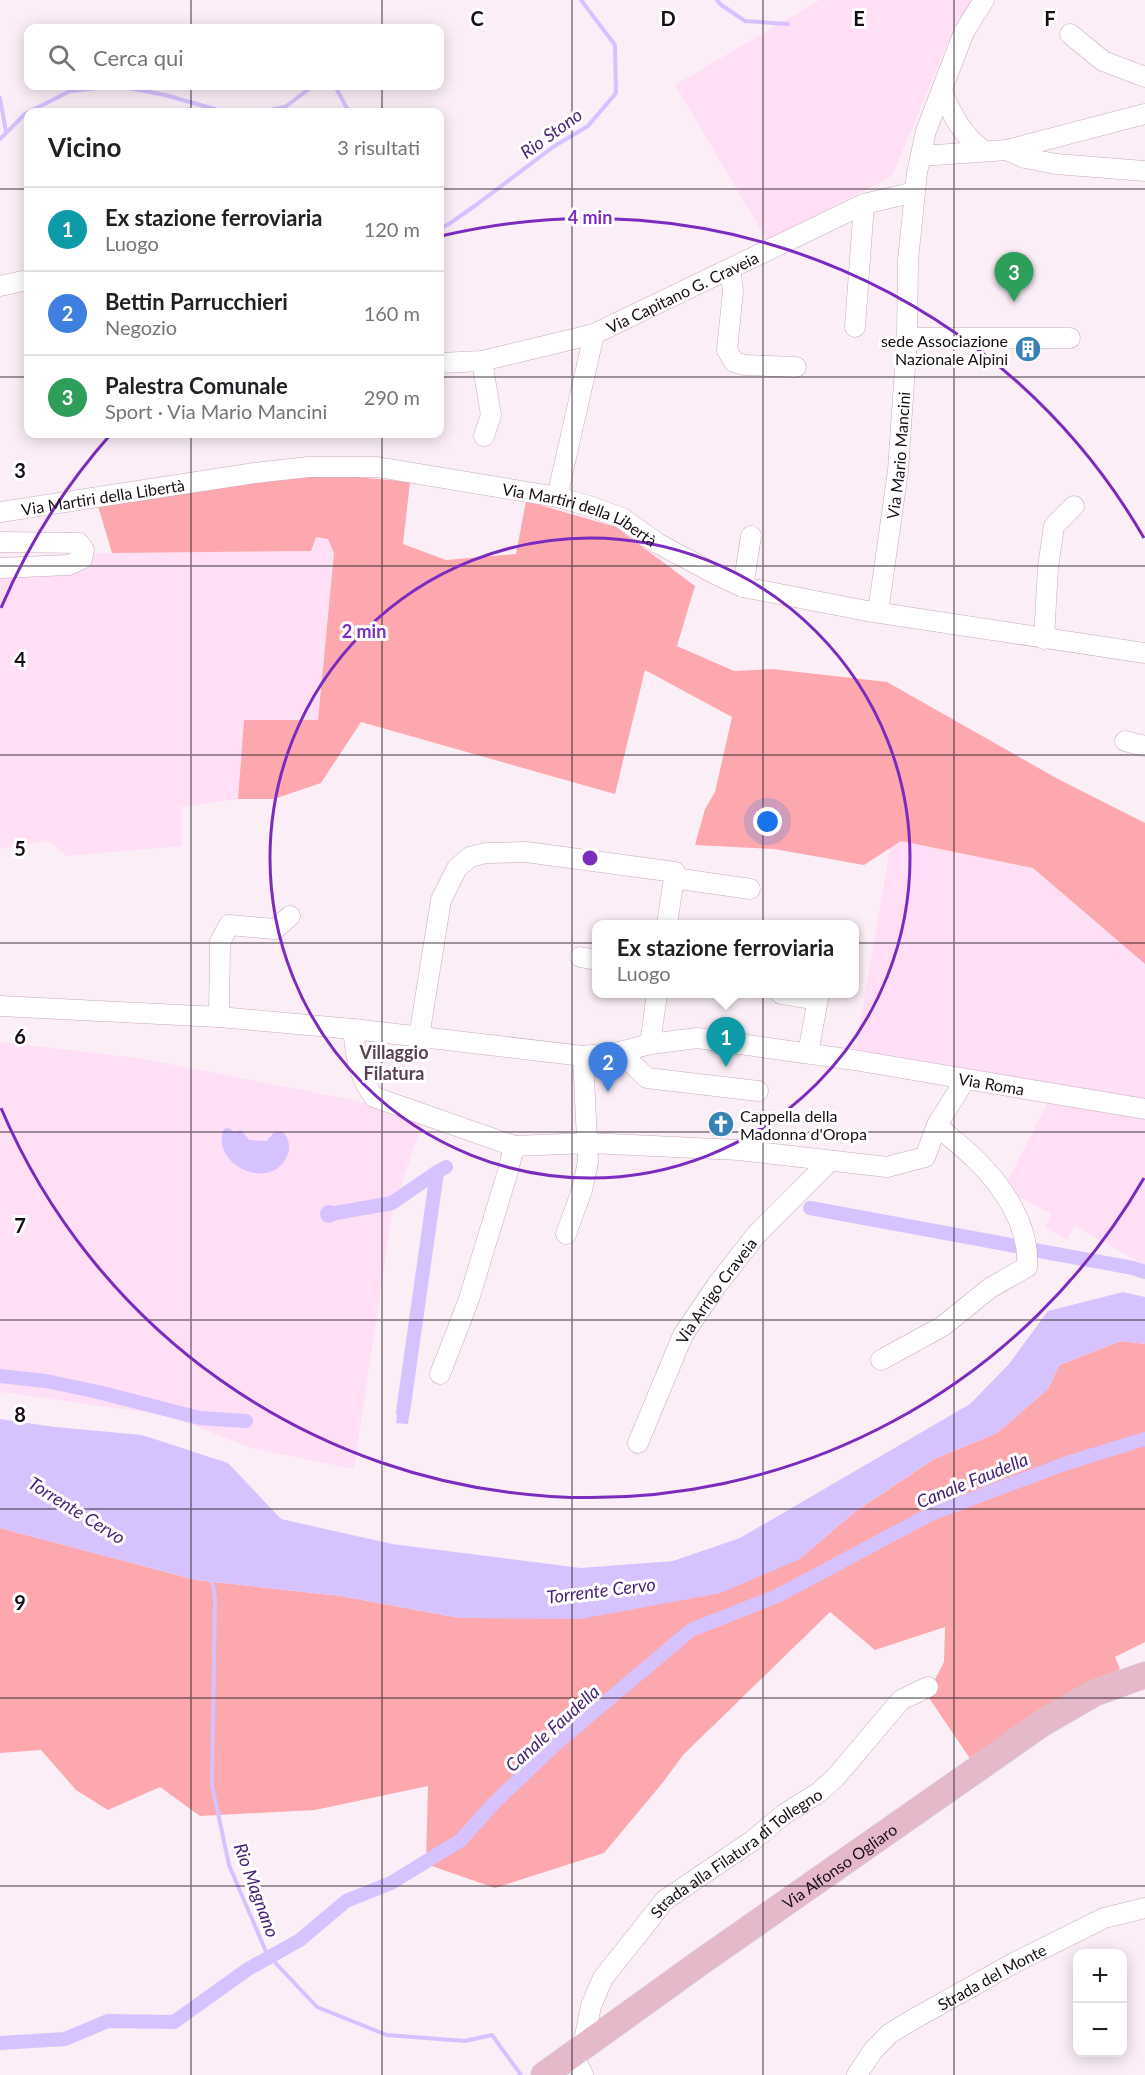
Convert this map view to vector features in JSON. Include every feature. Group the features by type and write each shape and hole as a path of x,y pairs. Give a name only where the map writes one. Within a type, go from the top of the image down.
{"main road":[{"name":"Via Alfonso Ogliaro","path":"544,2075 580,2058 1043,1723 1095,1693 1145,1675"}],"street":[{"name":"Via Mario Mancini","path":"878,612 898,471 907,338 908,260 921,156 926,131 964,32 984,0"},
{"path":"1070,34 1103,61 1145,77"},
{"path":"1124,56 1145,66"},
{"path":"942,91 952,116 970,140 984,151"},
{"path":"921,156 1007,150 1145,114"},
{"path":"1007,150 1025,158 1056,164 1145,171"},
{"name":"Via Capitano G. Craveia","path":"444,363 482,361 594,334 864,204 915,192"},
{"path":"855,327 864,204"},
{"path":"730,269 733,291 727,350 734,362 745,365 796,367"},
{"path":"0,286 24,281"},
{"path":"557,498 594,334"},
{"path":"907,338 1070,338"},
{"path":"482,361 491,415 484,436"},
{"name":"Via Martiri della Libertà","path":"0,512 255,473 308,467 377,466 557,498 589,506 622,518 657,543 743,587 878,612 1145,653"},
{"path":"1044,639 1048,567 1054,526 1074,506"},
{"path":"743,587 751,536"},
{"path":"0,542 79,543 84,550 82,559 69,565 0,568"},
{"path":"1125,741 1145,746"},
{"path":"419,1037 441,900 457,868 470,857 526,852 675,872 668,920"},
{"path":"674,878 750,889"},
{"path":"219,1017 220,942 230,925 275,929 290,915"},
{"path":"650,1044 656,998"},
{"path":"808,1053 818,998"},
{"name":"Via Roma","path":"0,1006 219,1017 353,1029 583,1056 620,1052 650,1044 697,1038 808,1053 1145,1109"},
{"path":"353,1029 356,1061 364,1085 374,1097 514,1146 588,1143 739,1150 887,1167 925,1157 938,1125 965,1080"},
{"path":"620,1052 647,1078 758,1091"},
{"path":"566,1234 582,1190 588,1162 583,1056"},
{"path":"881,1360 943,1326 990,1288 1027,1267 1028,1251 1016,1216 999,1187 974,1158 956,1144 938,1125"},
{"path":"440,1374 468,1302 514,1146"},
{"name":"Via Arrigo Craveia","path":"638,1443 683,1335 717,1285 756,1235 829,1162"},
{"name":"Strada alla Filatura di Tollegno","path":"580,2058 591,2006 603,1978 665,1900 752,1841 783,1815 818,1793 835,1778 901,1700 928,1687"},
{"name":"Strada del Monte","path":"858,2075 872,2052 889,2034 912,2020 1012,1964 1104,1918 1145,1908"}],"shaded area":[{"path":"820,0 977,0 949,39 892,176 767,240 675,85"},
{"path":"314,473 410,482 403,544 446,560 516,554 526,501 616,527 695,586 677,646 734,671 772,669 887,682 1058,779 1145,823 1145,964 1033,868 901,841 864,865 774,849 695,845 705,809 715,792 732,717 645,670 615,794 361,722 321,783 274,799 238,799 244,720 318,720 334,553 328,539 316,537 311,551 112,553 98,506"},
{"path":"316,536 328,539 334,553 318,721 244,720 238,799 182,807 182,846 66,856 48,840 0,849 0,557 112,553 311,551"},
{"path":"901,841 1034,868 1145,964 1145,1265 1074,1226 1067,1239 1045,1228 1051,1214 1004,1188 1049,1100 854,1060 890,847"},
{"path":"0,1042 138,1058 373,1104 423,1121 392,1213 354,1469 252,1448 166,1415 0,1392"},
{"path":"1121,1341 1145,1344 1145,1642 1115,1657 1120,1669 1082,1689 971,1760 927,1695 944,1662 945,1627 875,1650 830,1612 683,1755 604,1853 495,1888 426,1864 428,1786 315,1810 200,1816 160,1787 108,1810 76,1790 41,1750 0,1753 0,1528 196,1580 341,1596 460,1618 798,1560 856,1511 934,1459 997,1433 1048,1389 1059,1365"}],"water":[{"path":"229,1128 234,1132 241,1130 249,1140 267,1141 274,1132 283,1132 288,1142 288,1154 280,1166 269,1172 257,1173 244,1170 233,1163 225,1153 222,1142 224,1129"},
{"path":"329,1205 335,1208 338,1214 335,1220 329,1223 323,1220 320,1214 323,1208"},
{"name":"Torrente Cervo","path":"1123,1292 1145,1297 1145,1344 1121,1341 1059,1365 1048,1389 997,1433 934,1459 856,1511 798,1560 721,1593 581,1619 460,1618 341,1596 196,1580 0,1528 0,1419 142,1435 228,1463 281,1519 392,1544 581,1568 673,1561 740,1538 970,1404 1009,1364 1048,1311"},
{"path":"400,1393 412,1395 408,1424 396,1423"}],"waterway":[{"name":"Rio Stono","path":"444,226 553,147 588,126 616,93 615,45 581,0"},
{"path":"717,0 745,21 788,24"},
{"name":"Rio Stono","path":"37,108 70,91 80,90"},
{"name":"Rio Stono","path":"139,90 211,108"},
{"name":"Rio Stono","path":"280,108 285,107 308,90"},
{"name":"Rio Stono","path":"337,90 347,108"},
{"path":"0,98 6,132"},
{"name":"Rio Stono","path":"0,139 24,115"},
{"path":"403,1412 437,1172 446,1167"},
{"path":"330,1214 392,1203 437,1172"},
{"path":"810,1208 1016,1246"},
{"path":"1034,1250 1145,1272"},
{"path":"0,1376 46,1381 200,1418 246,1421"},
{"name":"Canale Faudella","path":"0,2043 65,2039 108,2021 174,2022 248,1969 300,1940 346,1901 391,1883 461,1840 494,1803 556,1744 691,1630 777,1596 931,1514 1067,1463 1145,1439"},
{"name":"Rio Magnano","path":"212,1578 215,1599 212,1785 229,1865 267,1954 317,2007 387,2035 465,2041 492,2035 521,2075"}],"place":[{"name":"Palestra Comunale","path":"1014,302"},
{"name":"sede Associazione Nazionale Alpini","path":"1028,349"},
{"name":"Ex stazione ferroviaria","path":"726,1067"},
{"name":"Bettin Parrucchieri","path":"608,1092"},
{"name":"Cappella della Madonna d'Oropa","path":"721,1124"}],"district":[{"name":"Villaggio Filatura","path":"394,1062"}]}
